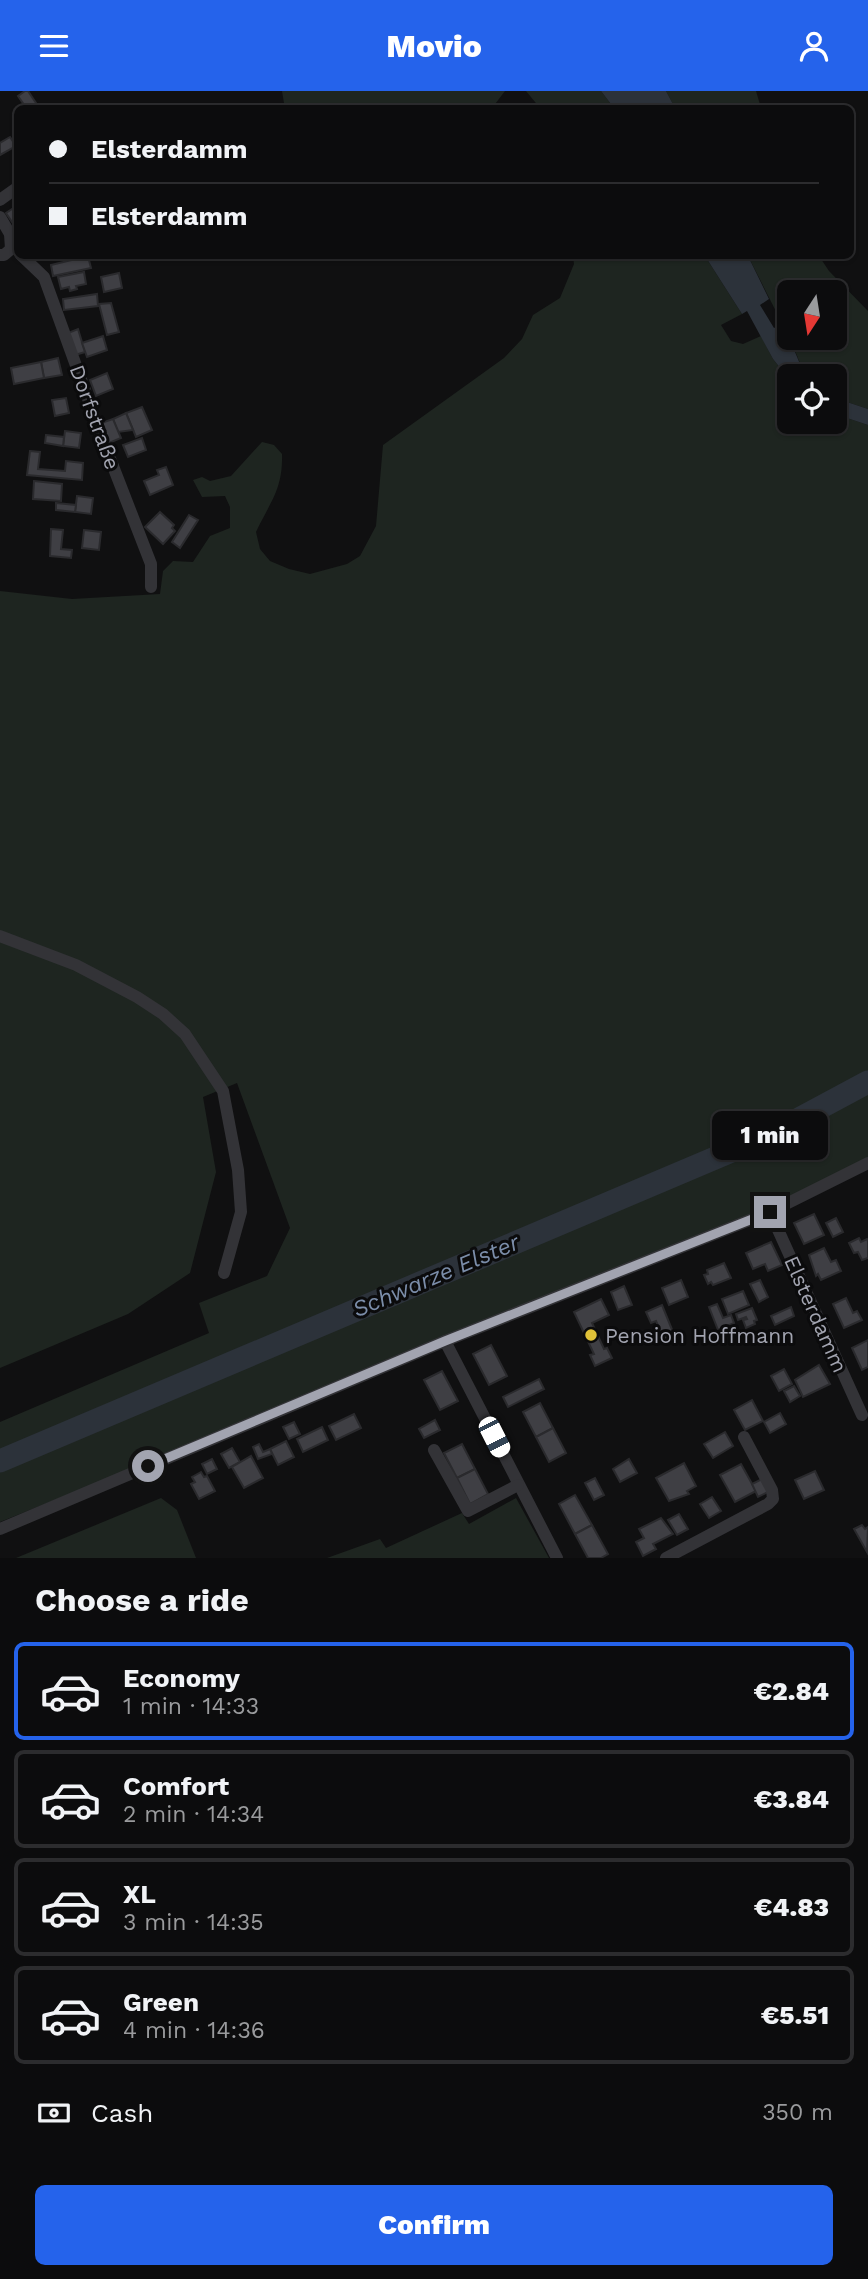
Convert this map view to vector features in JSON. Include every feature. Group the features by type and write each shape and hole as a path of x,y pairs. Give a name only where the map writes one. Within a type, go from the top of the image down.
{"street":[{"path":"0,217 10,234 10,251"},
{"name":"Dorfstraße","path":"20,259 44,277 151,564 151,587"},
{"path":"0,936 76,965 137,997 186,1034 223,1091 238,1170 242,1212 225,1273"},
{"path":"0,1529 445,1341 770,1212 868,1163"},
{"name":"Elsterdamm","path":"770,1212 862,1415"},
{"path":"445,1341 557,1558"},
{"path":"666,1558 726,1528 773,1499 772,1489 744,1437"},
{"path":"434,1450 468,1511 518,1485"}],"shaded area":[{"path":"282,91 505,91 494,105 284,105"},
{"path":"526,91 601,91 612,105 538,105"},
{"path":"601,91 666,91 673,105 612,105"},
{"path":"666,91 756,91 760,105 673,105"},
{"path":"573,259 707,259 742,314 721,325 731,341 743,344 761,336 777,364 777,434 847,434 847,418 868,425 868,1163 770,1212 0,1522 0,1422 209,1333 199,1303 267,1276 290,1228 237,1083 203,1097 216,1172 190,1273 128,1314 0,1368 0,591 72,599 160,594 163,571 173,561 193,562 210,536 230,528 230,507 225,496 202,497 193,480 202,477 210,481 231,476 262,442 274,445 282,454 282,466 278,487 256,532 260,549 270,561 310,574 347,564 360,556 376,526 383,445 504,358 522,339 533,315 560,298 574,264"},
{"path":"707,259 749,259 769,299 760,305 774,328 777,326 777,350 794,350 800,364 777,364 747,311 742,314"},
{"path":"750,259 821,259 838,280 777,280 777,313"},
{"path":"847,289 868,311 868,409 847,402 847,364 800,364 795,350 847,350"},
{"path":"847,402 868,409 868,425 847,418"},
{"path":"161,1498 177,1510 196,1558 16,1558"},
{"path":"516,1498 549,1558 327,1558 380,1539 386,1548 462,1513 469,1524"}],"building":[{"path":"28,91 37,105 24,105 18,96"},
{"path":"10,137 14,147 0,155 0,143"},
{"path":"14,208 14,225 6,213"},
{"path":"89,259 91,268 53,276 51,265"},
{"path":"84,272 86,284 76,286 77,289 70,291 69,287 61,289 58,277"},
{"path":"119,273 122,288 104,292 101,277"},
{"path":"97,294 98,306 64,310 63,299"},
{"path":"111,303 119,332 107,335 99,304"},
{"path":"78,329 85,352 75,355 68,333"},
{"path":"103,336 107,350 87,357 82,343"},
{"path":"58,358 62,375 44,378 41,362"},
{"path":"41,362 44,378 14,384 11,368"},
{"path":"107,373 113,389 96,396 90,380"},
{"path":"66,398 69,413 55,416 52,400"},
{"path":"142,407 152,430 136,437 126,413"},
{"path":"126,413 133,430 118,432 113,419"},
{"path":"113,419 121,438 109,443 101,423"},
{"path":"65,431 81,433 79,448 63,446"},
{"path":"46,435 64,437 63,446 45,443"},
{"path":"142,438 146,450 128,457 123,445"},
{"path":"30,451 40,452 38,469 65,471 66,461 83,463 82,480 27,475"},
{"path":"166,467 173,485 150,495 144,481 159,475 157,470"},
{"path":"34,481 62,484 61,501 33,499"},
{"path":"77,496 93,498 91,514 75,512"},
{"path":"56,503 76,505 75,512 56,510"},
{"path":"160,512 174,525 172,528 175,531 163,544 145,527"},
{"path":"189,515 198,520 180,548 172,542"},
{"path":"51,529 63,530 61,549 72,550 71,558 50,556"},
{"path":"84,530 101,532 99,550 82,548"},
{"path":"814,1214 824,1235 804,1244 794,1223"},
{"path":"836,1218 843,1232 833,1237 826,1223"},
{"path":"859,1238 861,1242 867,1239 868,1241 868,1258 862,1260 858,1252 854,1253 849,1243"},
{"path":"771,1242 782,1265 768,1271 765,1264 753,1269 746,1253"},
{"path":"824,1248 831,1262 836,1260 841,1271 821,1280 818,1274 816,1276 809,1255"},
{"path":"724,1263 731,1278 713,1285 711,1282 708,1284 704,1275 708,1274 707,1270"},
{"path":"681,1280 688,1297 669,1305 662,1288"},
{"path":"760,1280 768,1297 759,1302 750,1284"},
{"path":"624,1286 632,1305 618,1310 611,1292"},
{"path":"743,1291 749,1305 728,1314 722,1299"},
{"path":"846,1298 853,1313 857,1311 862,1320 844,1328 833,1304"},
{"name":"Pension Hoffmann","path":"601,1299 609,1315 592,1323 604,1349 607,1348 612,1358 595,1366 590,1355 594,1354 574,1312"},
{"path":"717,1304 723,1318 731,1315 734,1323 718,1330 709,1307"},
{"path":"662,1305 675,1337 665,1341 656,1321 651,1323 646,1312"},
{"path":"791,1307 794,1316 775,1325 771,1316"},
{"path":"752,1308 757,1320 746,1328 743,1320 747,1319 746,1317 738,1320 736,1314"},
{"path":"868,1340 868,1367 862,1370 852,1348"},
{"path":"491,1345 507,1376 489,1385 473,1354"},
{"path":"819,1365 830,1384 803,1397 795,1380"},
{"path":"784,1369 792,1384 779,1391 771,1376"},
{"path":"442,1371 458,1401 440,1410 424,1380"},
{"path":"539,1379 544,1389 508,1407 503,1397"},
{"path":"794,1386 800,1396 790,1402 784,1391"},
{"path":"752,1400 763,1421 745,1430 734,1410"},
{"path":"540,1403 553,1428 536,1437 523,1412"},
{"path":"780,1413 786,1424 770,1433 764,1422"},
{"path":"354,1414 361,1428 336,1440 329,1426"},
{"path":"435,1420 440,1430 424,1438 419,1429"},
{"path":"294,1422 300,1434 289,1439 283,1427"},
{"path":"322,1427 328,1440 303,1452 297,1439"},
{"path":"553,1428 566,1453 549,1462 536,1437"},
{"path":"725,1432 733,1446 713,1458 704,1444"},
{"path":"286,1441 294,1457 278,1465 270,1449"},
{"path":"259,1444 263,1452 270,1449 272,1454 258,1459 253,1447"},
{"path":"462,1444 475,1469 457,1478 444,1453"},
{"path":"232,1448 240,1462 229,1468 221,1454"},
{"path":"251,1456 263,1478 244,1488 232,1467"},
{"path":"212,1459 217,1469 207,1474 202,1464"},
{"path":"629,1459 637,1473 620,1482 613,1469"},
{"path":"684,1463 696,1486 687,1491 689,1494 669,1501 656,1478"},
{"path":"741,1464 756,1491 735,1502 720,1475"},
{"path":"475,1469 488,1494 470,1504 457,1478"},
{"path":"815,1471 824,1490 804,1499 795,1480"},
{"path":"201,1472 204,1477 207,1476 215,1491 199,1499 191,1484 195,1482 192,1477"},
{"path":"595,1478 604,1495 594,1500 585,1483"},
{"path":"762,1479 768,1492 758,1497 752,1484"},
{"path":"575,1495 592,1525 575,1534 559,1504"},
{"path":"712,1497 721,1511 709,1518 700,1504"},
{"path":"679,1514 688,1529 677,1535 668,1520"},
{"path":"661,1518 673,1534 653,1544 656,1549 643,1556 636,1542 644,1538 639,1529"},
{"path":"592,1525 608,1554 601,1558 588,1558 575,1534"},
{"path":"862,1525 865,1529 868,1527 867,1552 854,1529"}],"waterway":[{"name":"Schwarze Elster","path":"0,1461 767,1136 868,1082"}],"place":[{"name":"Pension Hoffmann","path":"591,1335"}],"route":[{"path":"148,1466 445,1341 770,1212"}]}
